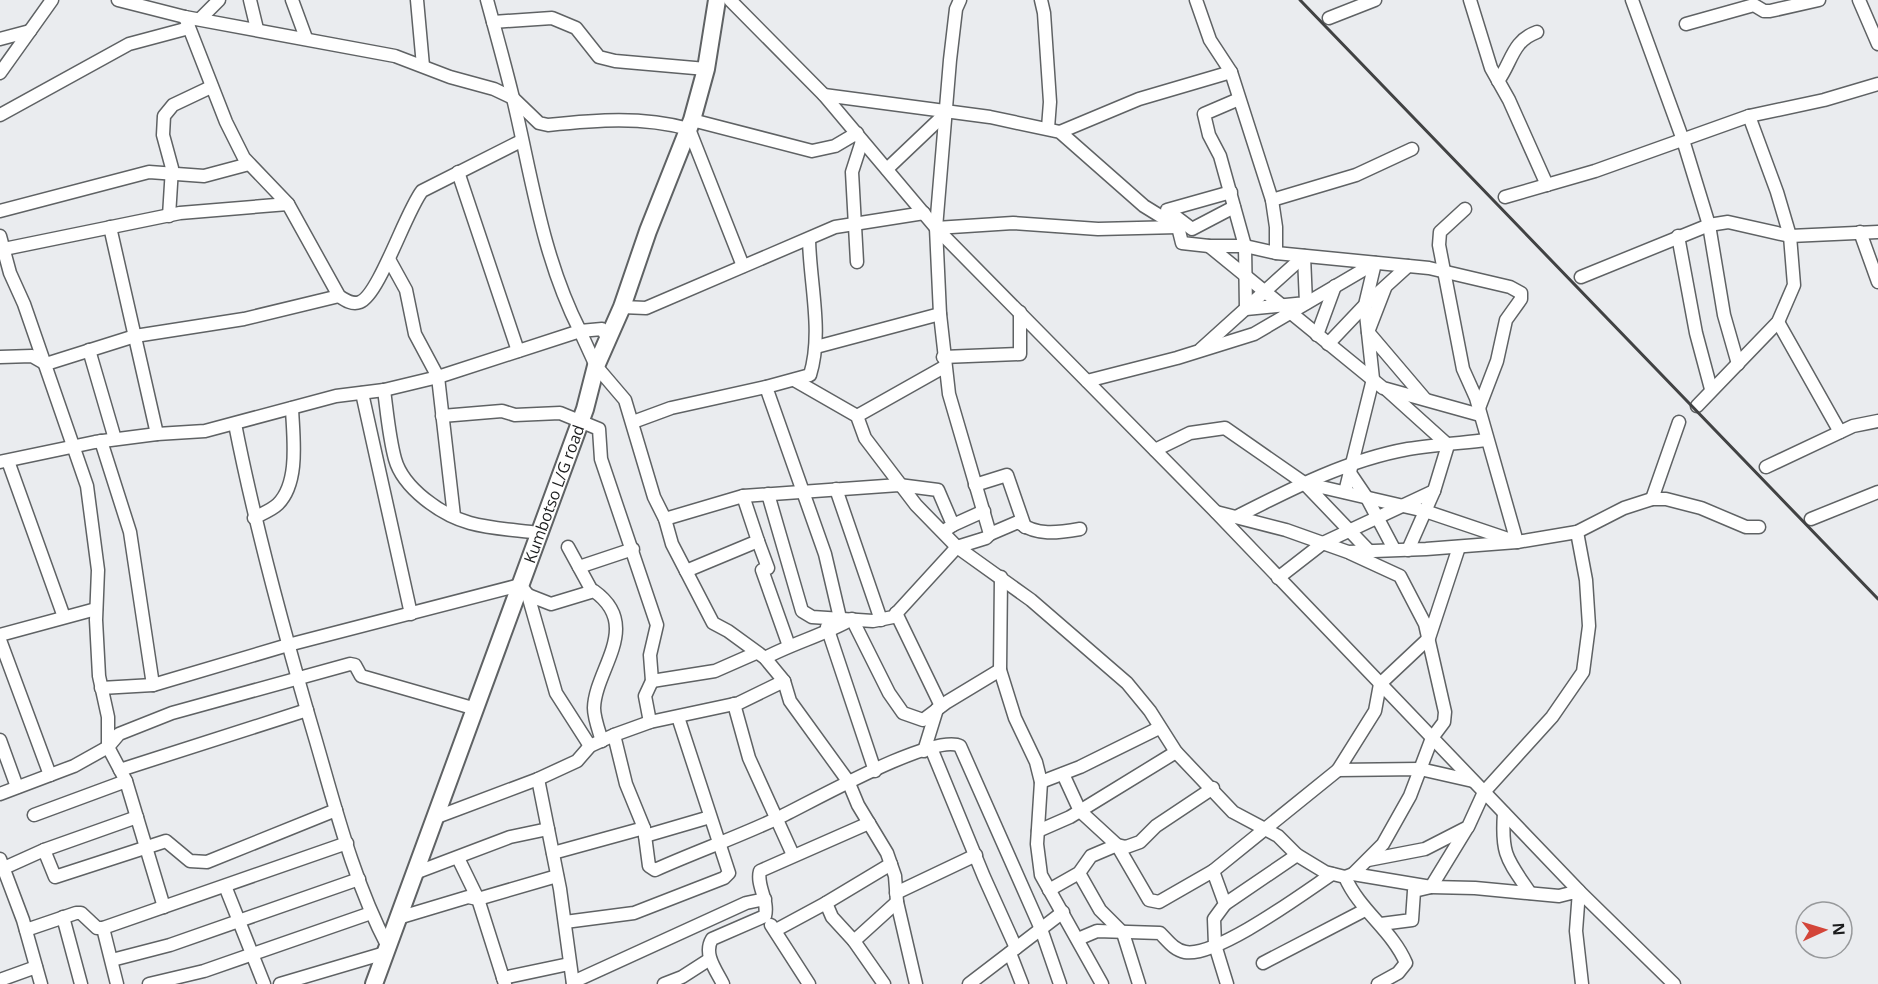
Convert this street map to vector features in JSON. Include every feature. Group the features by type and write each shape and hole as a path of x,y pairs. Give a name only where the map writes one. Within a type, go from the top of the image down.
{"main road":[{"name":"Kumbotso L/G road","path":"374,984 476,709 524,590 539,533 581,420 596,366 622,307 648,231 690,124 706,69 717,0"}],"street":[{"path":"0,73 52,0"},
{"path":"120,0 148,4 187,22 226,122 249,164 288,204 339,296 348,302 361,302 390,261 415,201 422,191 521,141"},
{"path":"200,20 219,0"},
{"path":"250,0 257,29"},
{"path":"292,0 306,38"},
{"path":"417,0 423,66"},
{"path":"487,0 513,98 533,199 554,268 596,366 625,400 654,497 666,519 672,544 713,624 728,631 760,656 784,681 790,701 848,781 891,864 916,984"},
{"path":"730,0 824,95 936,228 1215,511 1579,891 1674,984"},
{"path":"1041,0 1054,130 1144,206 1178,227 1182,243 1245,246 1276,253 1429,268 1444,274 1510,287 1521,293 1521,298 1506,320 1497,362 1479,411"},
{"path":"1196,0 1210,40 1231,72 1272,200 1276,227 1276,253"},
{"path":"1329,18 1375,0"},
{"path":"1470,0 1485,54 1509,100 1547,185"},
{"path":"1632,0 1683,140 1708,225 1724,315 1738,364"},
{"path":"1686,24 1754,4 1764,11 1770,11 1819,0"},
{"path":"1859,0 1878,44"},
{"path":"963,1 956,9 936,228 940,314 949,394 990,534"},
{"path":"1866,18 1878,12"},
{"path":"493,22 552,18 576,28 599,57 615,62 706,69"},
{"path":"0,115 129,44 187,22 200,20 395,56 494,89 513,98 533,118 548,125 609,119 690,124 812,152 860,137"},
{"path":"0,39 30,31"},
{"path":"1498,81 1505,72 1516,45 1525,36 1537,32"},
{"path":"824,95 947,111 1054,130 1139,99 1231,72"},
{"path":"1505,197 1595,171 1749,116 1824,100 1878,84"},
{"path":"169,216 172,175 163,135 164,116 173,105 211,87"},
{"path":"1239,99 1204,114 1209,135 1220,156 1245,246 1246,309"},
{"path":"887,170 947,111"},
{"path":"1697,406 1778,322 1794,285 1790,236 1777,192 1749,116"},
{"path":"690,124 743,266"},
{"path":"857,262 852,172 860,137"},
{"path":"1272,200 1356,175 1412,149"},
{"path":"0,211 149,172 204,176 249,164"},
{"path":"458,172 518,351"},
{"path":"1231,192 1167,210 1192,230 1234,207"},
{"path":"4,249 169,216 288,204"},
{"path":"1465,209 1440,232 1438,245 1463,369 1479,411 1517,542"},
{"path":"622,307 646,308 835,227 924,213"},
{"path":"1581,277 1708,225 1728,222 1790,236 1878,232"},
{"path":"936,228 1013,223 1098,229 1178,227"},
{"path":"110,226 157,434"},
{"path":"1860,232 1878,282"},
{"path":"0,236 87,486 98,570 96,609 101,688 108,717 108,747 123,776 164,907"},
{"path":"1678,236 1696,333 1711,390"},
{"path":"633,422 671,408 796,381 810,375 816,347 808,240"},
{"path":"1209,246 1263,293 1378,384 1448,445"},
{"path":"1198,351 1304,256"},
{"path":"1304,256 1306,303 1313,332"},
{"path":"390,261 406,290 415,334 438,377 454,516"},
{"path":"1087,381 1254,334 1375,262"},
{"path":"1344,492 1378,384 1365,305 1375,262"},
{"path":"1328,344 1365,305 1408,266"},
{"path":"1368,332 1387,285"},
{"path":"1313,332 1335,286"},
{"path":"0,357 32,356 46,364 135,336 244,318 339,296"},
{"path":"1246,309 1306,303"},
{"path":"857,416 944,362 1020,354 1020,312"},
{"path":"816,347 940,314"},
{"path":"1778,322 1840,432"},
{"path":"64,617 4,462 101,441 205,431 336,396 384,390 438,377 580,331 602,329 608,339"},
{"path":"1368,332 1426,400"},
{"path":"89,350 115,439"},
{"path":"796,381 857,416 865,438 916,505 949,528"},
{"path":"1378,384 1426,400 1479,411"},
{"path":"766,387 846,619 903,713 923,720 1000,670"},
{"path":"384,390 395,459 402,475 413,489 454,516 469,523 539,533"},
{"path":"362,393 411,614"},
{"path":"254,518 278,504 285,492 292,463 292,408"},
{"path":"442,416 502,411 514,415 560,413 599,429 601,459 657,625 650,655 652,681 645,696 650,722"},
{"path":"1766,467 1853,426 1878,421"},
{"path":"1652,499 1679,422"},
{"path":"235,424 254,518 297,677 336,810 370,913 387,950 280,984"},
{"path":"1155,450 1190,433 1225,428 1304,483 1369,551"},
{"path":"1236,517 1304,483 1408,449 1487,440"},
{"path":"101,441 130,531 153,685"},
{"path":"1408,550 1434,491 1448,445"},
{"path":"1350,468 1394,549"},
{"path":"975,485 1007,475 1025,527"},
{"path":"1304,483 1425,511 1517,542"},
{"path":"666,519 743,496 900,485 938,490 957,547 1001,577 1127,683 1150,711 1176,752 1213,788 1233,812 1278,836 1297,855 1332,874 1431,887 1564,896 1579,891"},
{"path":"836,489 881,620"},
{"path":"1278,578 1323,543 1434,491"},
{"path":"1811,519 1878,492"},
{"path":"768,494 802,611 812,616 881,620 893,617 957,547 986,538 1018,522 1031,532 1080,529"},
{"path":"743,496 768,568 762,570 789,646"},
{"path":"1348,552 1517,542 1577,532 1624,508 1652,499 1666,499 1701,508 1746,528 1759,526"},
{"path":"949,528 984,511"},
{"path":"1215,511 1323,543 1400,576 1425,624 1445,712 1444,722 1432,738 1410,796 1388,835 1368,860 1349,875"},
{"path":"1380,924 1412,920 1414,891 1431,887 1468,827 1484,792 1552,717 1583,672 1588,626 1586,580 1577,532"},
{"path":"686,571 758,541"},
{"path":"568,547 592,591 605,599 612,613 615,633 614,651 601,680 594,708 596,743"},
{"path":"1063,774 1080,811 1117,845 1149,900 1159,903 1213,871 1338,770 1375,711 1380,684 1429,638 1459,547"},
{"path":"579,567 633,549"},
{"path":"1001,577 1000,670 1015,718 1036,762 1041,782 1037,860 1041,875 1102,984"},
{"path":"524,590 556,693 596,743"},
{"path":"101,688 153,685 288,645 411,614 524,590 551,604 592,591"},
{"path":"0,635 96,609"},
{"path":"896,613 939,708 927,749 976,855 1013,951 1022,984"},
{"path":"824,617 874,771"},
{"path":"652,681 715,670 760,656 829,632 846,619"},
{"path":"0,640 50,775"},
{"path":"0,794 74,766 108,747 119,734 172,712 297,677 355,665 361,676 476,709"},
{"path":"437,817 538,779 577,761 596,743 614,735 650,722 734,704 758,695 784,681"},
{"path":"734,704 749,758 794,855"},
{"path":"34,815 123,776 307,711"},
{"path":"565,922 634,913 724,878 729,873 678,717"},
{"path":"1041,782 1063,774 1159,728"},
{"path":"614,735 626,784 644,832 649,866 655,870 778,818 848,781 927,749 955,743 960,746 1041,929 1060,984"},
{"path":"0,740 17,787"},
{"path":"1038,831 1080,811 1176,752"},
{"path":"1338,770 1420,770 1473,781"},
{"path":"538,779 553,852 573,983 746,903 765,899"},
{"path":"1049,890 1078,873 1091,856 1117,845 1126,847 1140,842 1156,826 1213,788"},
{"path":"44,850 56,877 146,847 170,842 190,861 207,862 336,810"},
{"path":"1504,813 1502,840 1504,855 1530,893"},
{"path":"41,984 26,930 2,864 137,817"},
{"path":"553,852 710,817"},
{"path":"723,984 710,959 708,946 712,939 763,918 767,912 759,879 760,871 869,823"},
{"path":"1368,860 1425,849 1468,827"},
{"path":"415,873 510,837 548,829"},
{"path":"26,930 81,913 97,928 103,928 347,843"},
{"path":"854,941 897,898 976,855"},
{"path":"1227,984 1215,945 1214,919 1225,904 1297,855"},
{"path":"458,858 478,899 504,981 569,964"},
{"path":"776,930 891,864"},
{"path":"1213,871 1225,904"},
{"path":"1078,873 1100,910 1123,933 1139,984"},
{"path":"1078,939 1097,931 1160,933 1177,950 1199,952 1266,919 1332,874"},
{"path":"1349,875 1353,895 1400,949 1406,963 1398,973 1378,984"},
{"path":"398,918 468,897 478,899 557,876"},
{"path":"112,960 170,945 359,879"},
{"path":"225,886 264,984"},
{"path":"1579,891 1576,931 1582,984"},
{"path":"826,903 832,917 854,941 884,984"},
{"path":"1263,963 1365,910"},
{"path":"969,984 1063,912"},
{"path":"149,984 204,971 370,913"},
{"path":"63,917 81,984"},
{"path":"763,918 776,930 809,984"},
{"path":"103,928 117,984"},
{"path":"664,984 683,980 710,959"},
{"path":"0,980 36,967"}],"railway":[{"path":"1300,0 1878,599"}]}
